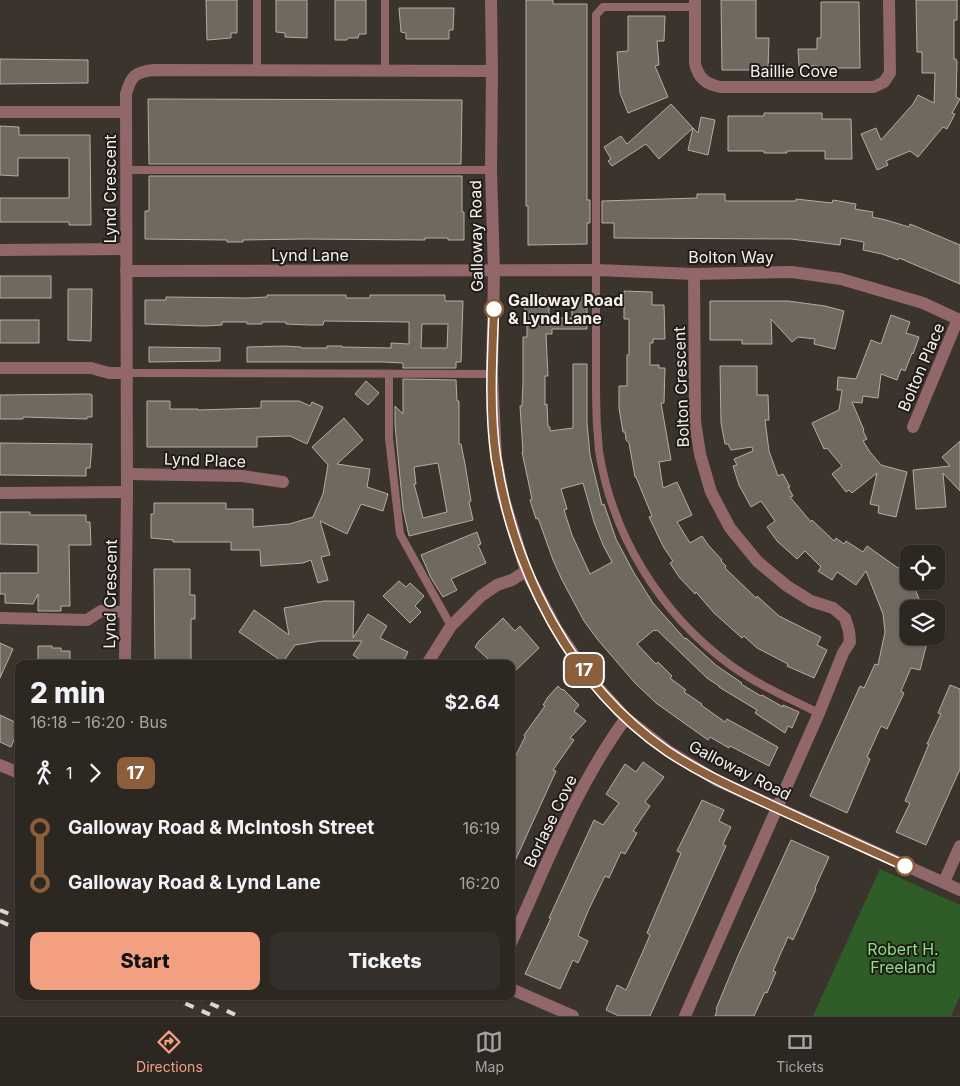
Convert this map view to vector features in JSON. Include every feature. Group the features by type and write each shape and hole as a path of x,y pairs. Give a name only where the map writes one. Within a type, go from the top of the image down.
{"street":[{"name":"Galloway Road","path":"491,0 491,170 494,271 492,374 496,457 503,496 526,572 570,652 592,681 626,718 667,750 716,780 960,890"},
{"name":"Baillie Cove","path":"695,4 695,64 702,80 710,85 720,87 874,87 884,82 890,73 889,0"},
{"name":"Lynd Crescent","path":"125,660 127,492 126,94 129,82 134,76 143,71 257,69 492,71"},
{"path":"0,112 126,112"},
{"path":"0,250 126,249"},
{"name":"Bolton Way","path":"494,271 597,270 694,274 792,272 841,279 923,303 959,319"},
{"name":"Lynd Lane","path":"126,271 494,271"},
{"name":"Bolton Crescent","path":"694,274 695,421 700,454 711,492 730,528 758,562 787,586 811,601 833,608 845,618 849,631 850,642 843,653 819,713 776,808"},
{"name":"Bolton Place","path":"914,427 959,319"},
{"path":"0,368 91,368 126,373"},
{"name":"Lynd Place","path":"127,474 242,476 283,482"},
{"path":"0,493 127,492"},
{"path":"430,660 451,626 482,596 497,585 512,580 526,572"},
{"path":"0,618 87,620 102,611 125,612"},
{"name":"Borlase Cove","path":"515,934 574,802 609,742 626,718"},
{"path":"0,765 15,771"},
{"path":"685,1016 776,808"},
{"path":"944,882 960,846"},
{"path":"515,991 573,1016"}],"lane":[{"path":"257,0 257,69"},
{"path":"384,71 385,0"},
{"path":"695,4 603,7 596,15 596,394 600,451 610,496 627,539 645,574 678,617 711,650 749,677 819,713"},
{"path":"126,170 491,170"},
{"path":"126,373 492,374"},
{"path":"389,374 388,438 400,534 451,626"}],"green space":[{"name":"Robert H. Freeland","path":"880,869 960,905 960,996 951,1016 813,1016"}],"building":[{"path":"206,0 237,0 237,33 231,33 231,38 207,40"},
{"path":"276,0 307,0 307,38 285,37 285,33 276,32"},
{"path":"335,0 366,0 366,34 359,34 358,38 335,40"},
{"path":"526,0 553,0 553,4 587,4 587,200 590,200 590,223 587,223 587,244 528,245 528,206 526,206"},
{"path":"721,0 756,0 756,38 769,38 768,70 722,70"},
{"path":"916,0 957,0 957,20 954,20 954,59 957,62 956,97 960,99 952,113 955,114 947,129 943,127 918,157 910,151 886,161 888,165 877,170 861,134 876,128 881,140 913,104 918,95 934,103 935,73 922,73 922,52 917,52"},
{"path":"821,2 859,2 860,68 799,66 798,49 817,49 817,38 821,38"},
{"path":"399,8 454,8 453,30 449,30 449,39 406,39 406,33 401,32"},
{"path":"628,16 665,16 664,41 657,41 659,65 655,66 668,97 628,113 620,93 617,52 628,51"},
{"path":"0,59 88,60 88,83 0,84"},
{"path":"148,99 462,100 461,164 149,164"},
{"path":"671,104 693,128 659,159 646,144 612,166 608,161 611,159 604,147 621,136 627,144"},
{"path":"764,113 822,113 822,119 851,119 852,159 825,159 825,151 764,153 764,151 728,151 728,116 764,116"},
{"path":"701,117 715,120 708,155 688,150 693,128 698,133"},
{"path":"0,126 19,127 19,135 90,135 91,225 69,225 69,222 0,222 0,198 69,198 69,158 18,158 18,176 0,175"},
{"path":"149,176 462,176 464,240 448,240 448,238 425,238 425,240 304,239 227,242 227,240 145,239 145,211 149,211"},
{"path":"697,194 725,194 725,201 796,201 796,199 832,203 833,200 856,204 855,209 873,212 872,217 909,227 910,224 960,245 960,284 899,258 898,260 863,250 864,242 841,238 840,245 791,239 614,238 614,223 602,223 602,201 697,198"},
{"path":"0,276 51,276 51,298 0,298"},
{"path":"68,289 92,289 91,341 68,340"},
{"path":"624,291 652,292 652,305 664,305 665,339 653,339 653,343 650,343 650,365 659,365 659,368 665,368 664,403 661,403 671,460 659,462 663,488 677,482 692,515 677,522 690,543 702,536 722,560 726,566 725,568 756,598 757,596 779,616 821,637 817,645 827,650 814,678 787,666 788,664 757,648 744,636 742,638 714,613 696,592 695,594 679,577 670,563 673,561 664,548 649,517 652,516 635,477 629,443 626,440 625,432 623,432 619,408 619,386 627,386 627,355 629,355 629,319 624,319"},
{"path":"267,295 346,295 346,298 370,298 370,295 445,295 445,301 463,301 461,362 456,362 456,368 403,368 403,363 383,362 247,362 247,347 327,348 327,346 342,346 391,348 391,343 409,344 409,322 324,321 323,325 309,325 286,324 286,322 247,324 247,322 222,322 222,325 204,326 145,324 145,300 166,300 166,297 267,297","holes":["422,324 448,324 447,348 421,348"]},
{"path":"525,296 549,296 549,318 572,318 572,297 587,297 587,329 552,329 552,334 546,334 548,376 545,376 545,405 547,404 548,427 550,427 550,431 573,428 573,364 587,364 587,423 590,455 602,505 604,504 616,539 634,573 653,603 685,639 717,666 761,696 783,707 783,705 799,712 792,728 788,726 785,733 755,713 757,710 719,687 657,630 654,630 637,644 656,664 658,662 672,676 670,678 686,690 684,692 701,705 725,722 727,719 778,747 769,766 710,737 708,740 656,703 635,683 598,640 584,621 562,580 530,500 532,499 522,452 520,406 522,406 523,337 527,337 527,311 525,311","holes":["583,483 594,522 612,562 590,574 572,535 564,510 567,509 561,489"]},
{"path":"710,301 788,301 825,306 844,311 835,349 814,344 815,339 798,337 792,342 771,319 772,344 742,344 742,340 710,340"},
{"path":"891,315 910,322 906,333 919,337 913,354 905,371 901,369 897,380 881,374 878,398 863,396 862,403 852,402 867,439 863,441 870,452 881,465 907,472 896,517 878,513 879,506 870,504 877,473 852,493 849,490 846,492 832,474 842,466 827,448 824,449 812,423 839,410 842,390 837,390 838,377 856,379 871,340 881,344"},
{"path":"0,320 39,320 39,343 0,343"},
{"path":"149,347 220,348 220,361 149,362"},
{"path":"720,366 757,366 757,395 768,395 769,420 765,420 769,451 778,476 783,474 790,487 788,487 793,496 790,497 811,522 812,520 834,541 836,538 844,544 846,541 863,552 867,546 898,568 900,567 900,590 916,590 919,600 900,600 900,645 926,645 920,670 911,668 901,691 904,693 887,729 881,726 867,757 870,759 847,813 810,796 860,686 864,688 875,664 878,665 885,632 883,614 866,571 856,585 837,572 832,580 818,571 821,567 805,551 797,559 777,541 767,527 775,521 761,501 751,507 739,485 733,466 737,465 734,459 753,451 752,447 731,450 728,444 725,444 721,423"},
{"path":"403,379 456,380 457,401 459,401 459,444 461,444 465,464 473,520 409,536 403,509 395,406 403,414","holes":["438,463 447,512 423,518 414,484 416,484 414,467"]},
{"path":"366,381 379,393 368,405 355,394"},
{"path":"0,395 92,395 92,417 87,417 87,419 23,417 23,419 0,419"},
{"path":"147,401 170,401 170,409 198,410 261,408 261,401 299,401 310,406 312,402 323,407 307,444 290,436 257,437 257,447 147,447"},
{"path":"344,418 363,440 337,464 370,469 367,487 388,494 383,511 361,504 347,534 320,521 330,555 321,557 328,580 318,583 311,560 303,563 261,566 260,550 231,550 231,542 173,542 173,540 151,538 151,514 154,514 154,503 226,503 226,509 253,509 253,527 289,524 313,517 323,494 328,465 312,447"},
{"path":"960,441 960,491 943,473 946,507 916,509 913,470 950,466 942,457"},
{"path":"0,443 92,444 90,468 86,468 86,476 0,475"},
{"path":"0,512 30,512 30,515 86,515 86,522 90,522 91,545 69,545 70,606 61,606 61,611 38,611 38,594 33,604 5,603 5,594 0,594 0,573 38,573 38,545 0,544"},
{"path":"477,532 481,544 478,545 486,563 451,579 457,590 443,597 431,578 421,555"},
{"path":"154,569 190,569 190,595 195,595 195,619 191,619 191,660 155,660"},
{"path":"399,581 406,587 410,583 424,596 415,606 421,612 410,623 383,596"},
{"path":"324,601 354,601 353,638 368,614 387,626 380,638 408,652 404,660 360,660 353,655 362,641 320,641 295,645 284,660 280,660 239,632 254,610 289,635 284,608"},
{"path":"503,618 515,631 520,626 539,648 515,671 515,660 487,660 475,647"},
{"path":"0,643 13,649 0,678"},
{"path":"38,646 52,646 52,648 61,648 61,651 70,651 70,660 38,660"},
{"path":"950,685 960,689 960,769 926,845 896,832 910,803 905,801 941,714 938,713"},
{"path":"558,686 563,689 579,705 574,711 586,721 570,738 574,740 553,770 556,771 515,861 515,757 525,737 524,735 545,706 543,705"},
{"path":"0,715 15,722 15,737 11,747 0,742"},
{"path":"643,762 664,777 645,802 650,806 633,831 637,833 625,854 621,852 609,878 605,876 588,911 578,936 588,941 578,963 573,960 560,989 525,974 594,820 603,825 619,803 606,794 625,764 636,772"},
{"path":"702,800 724,810 719,821 731,827 723,844 726,846 650,1016 619,1016 606,1010 617,985 626,990 650,935 647,933 681,853 677,851"},
{"path":"791,840 829,857 816,889 793,940 788,937 773,971 776,972 767,993 765,992 754,1016 715,1016 716,1009 738,956"}],"railway":[{"path":"0,910 15,916"},
{"path":"0,921 15,928"},
{"path":"178,1000 213,1016"},
{"path":"203,1000 238,1016"}],"bus line":[{"name":"17","path":"494,309 493,415 496,457 503,496 526,572 570,652 592,681 626,718 667,750 716,780 905,866"}],"place":[{"name":"Galloway Road & Lynd Lane","path":"494,309"}]}
